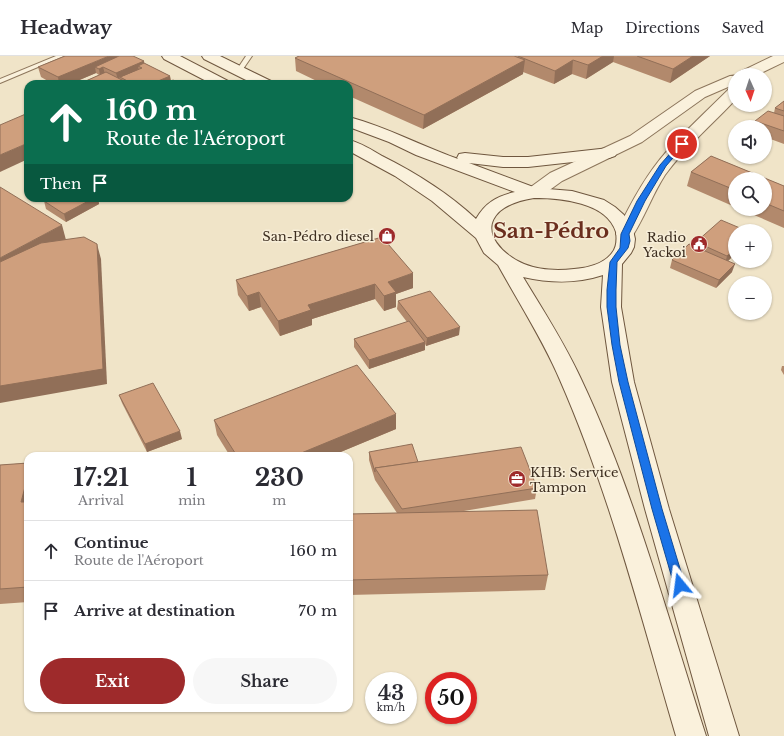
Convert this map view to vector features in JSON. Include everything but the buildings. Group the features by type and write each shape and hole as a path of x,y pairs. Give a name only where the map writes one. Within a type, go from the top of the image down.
{"main road":[{"path":"169,56 216,80"},
{"path":"209,56 258,80"},
{"path":"760,68 784,56"},
{"path":"534,193 556,177 636,139 700,94 728,82"},
{"path":"625,234 641,201 663,165 728,98"},
{"path":"353,123 395,139 422,152 534,193"},
{"path":"353,147 375,158 434,194 483,235 490,249 505,261 522,269 541,274 569,276 594,272 614,262 624,248 626,241 622,225 616,218 598,205 586,200 561,194 534,193 512,198 494,207 484,220 483,235"},
{"path":"422,152 484,160 522,162 609,153"},
{"path":"505,261 550,338 571,380 593,435 622,512 691,736"},
{"path":"614,262 612,307 616,345 623,382 657,509 724,736"}],"lane":[{"path":"0,81 61,56"},
{"path":"239,71 249,56"}],"place":[{"name":"San-Pédro diesel","path":"387,236"},
{"name":"Radio Yackoi","path":"699,244"},
{"name":"KHB: Service Tampon","path":"517,479"}],"district":[{"name":"San-Pédro","path":"551,231"}],"route":[{"path":"680,585 657,509 623,382 616,345 612,307 612,290 614,262 620,256 624,248 626,241 625,234 641,201 663,165 682,144"}]}
